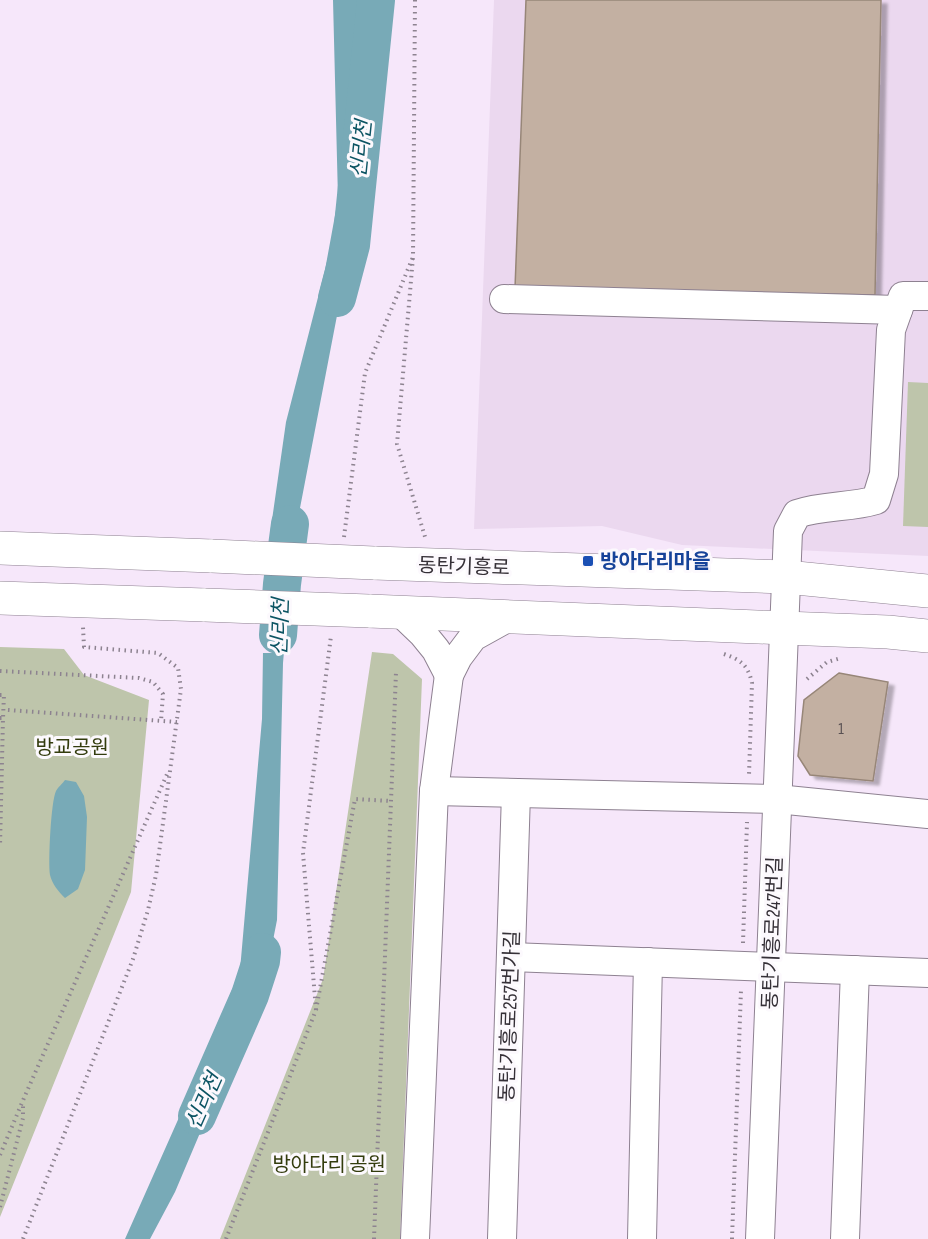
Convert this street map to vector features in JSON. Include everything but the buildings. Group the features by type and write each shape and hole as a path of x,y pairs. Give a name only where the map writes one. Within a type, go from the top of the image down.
{"main road":[{"name":"동탄기흥로","path":"0,548 786,577 928,591"},
{"path":"0,598 888,632 928,636"}],"street":[{"path":"504,299 898,310 903,296 928,296"},
{"name":"동탄기흥로247번길","path":"760,1239 788,531 797,514 812,508 863,504 876,500 884,474 891,330 898,310"},
{"path":"384,612 423,634 436,650 449,675"},
{"path":"416,1239 434,791 449,675 458,657 473,637 509,617"},
{"path":"434,791 777,799 928,814"},
{"name":"동탄기흥로257번가길","path":"502,1239 516,793"},
{"path":"511,957 928,973"},
{"path":"642,1239 648,962"},
{"path":"845,1239 855,970"}],"path":[{"path":"415,0 413,257 397,444 428,544"},
{"path":"23,1239 133,959 148,910 156,875 181,689 178,668 158,653 84,647 83,627"},
{"path":"717,651 741,661 749,670 752,683"},
{"path":"804,687 807,678 816,670 827,662 841,658"},
{"path":"0,671 139,678 153,682 163,694 161,721"},
{"path":"374,1239 396,672"},
{"path":"0,695 4,695 0,846"},
{"path":"8,710 177,722"},
{"path":"0,1155 171,766"},
{"path":"226,1239 316,1010 355,799 391,801"},
{"path":"0,1207 22,1118 24,1098"}],"shaded area":[{"path":"494,0 928,0 928,556 682,545 602,526 474,529"}],"green space":[{"path":"908,382 928,383 928,527 903,526"},
{"name":"방교공원","path":"0,647 64,649 84,675 149,700 131,892 0,1217"},
{"name":"방아다리 공원","path":"372,652 393,654 422,679 400,1239 220,1239 323,979"}],"water":[{"path":"333,0 374,0 374,15 350,248 289,572 275,575 271,583 290,583 283,663 277,920 264,986 247,1001 218,1069 219,1088 175,1192 150,1239 125,1239 197,1077 240,970 262,719 264,584 270,583 265,569 286,422 325,270 338,199"},
{"path":"65,780 76,782 84,796 87,817 85,870 78,889 65,898 51,878 49,858 54,797"}],"pier":[{"path":"267,533 298,534 292,574 274,578 274,580 293,582 287,653 260,653 261,584 262,581 266,581 262,569"}],"waterway":[{"name":"신리천","path":"337,298 351,245 376,0"},
{"name":"신리천","path":"278,635 290,524"},
{"name":"신리천","path":"197,1116 250,995 262,952"}],"place":[{"name":"방아다리마을","path":"588,561"}]}
